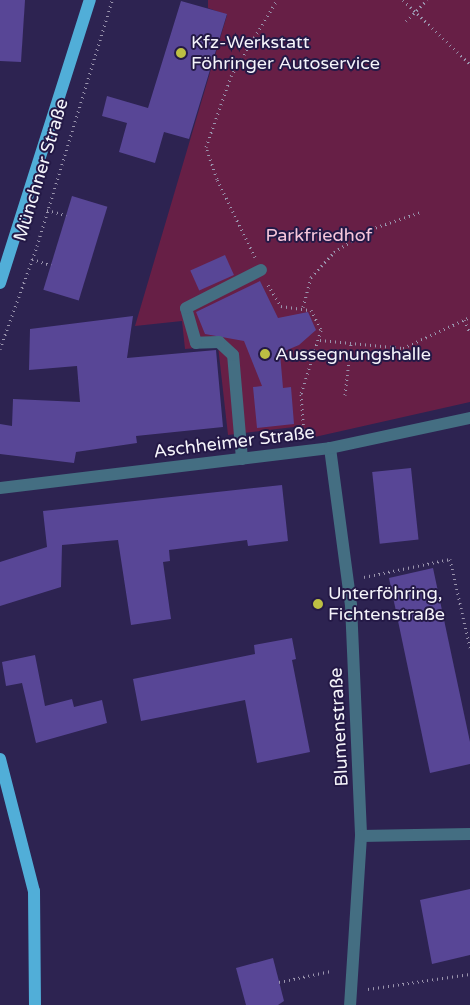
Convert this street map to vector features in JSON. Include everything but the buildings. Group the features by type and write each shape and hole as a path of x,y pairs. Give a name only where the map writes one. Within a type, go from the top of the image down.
{"main road":[{"name":"Münchner Straße","path":"0,283 4,254 90,0"},
{"path":"0,759 34,891 35,1005"}],"street":[{"path":"242,459 234,355 219,342 196,343 186,308 261,270"},
{"name":"Aschheimer Straße","path":"0,488 330,448 470,418"},
{"name":"Blumenstraße","path":"330,448 349,580 361,836 350,1005"},
{"path":"361,836 470,834"}],"path":[{"name":"Münchner Straße","path":"0,349 32,259 112,0"},
{"path":"231,76 277,0"},
{"path":"403,0 470,64"},
{"path":"406,21 428,0"},
{"path":"47,210 66,215"},
{"path":"303,307 311,277 334,252 371,229 421,212"},
{"path":"32,259 51,264"},
{"path":"320,340 351,344 410,346 470,317"},
{"path":"464,320 470,333"},
{"path":"345,395 351,344"},
{"path":"349,580 450,559 470,648"},
{"path":"280,982 331,971"},
{"path":"365,990 470,974"}],"green space":[{"name":"Parkfriedhof","path":"208,0 470,0 470,402 297,441 294,427 228,435 218,346 185,349 182,321 135,326 227,15 208,8"}],"place":[{"name":"Kfz-Werkstatt Föhringer Autoservice","path":"181,53"},
{"name":"Aussegnungshalle","path":"265,354"},
{"name":"Unterföhring, Fichtenstraße","path":"318,604"}]}
